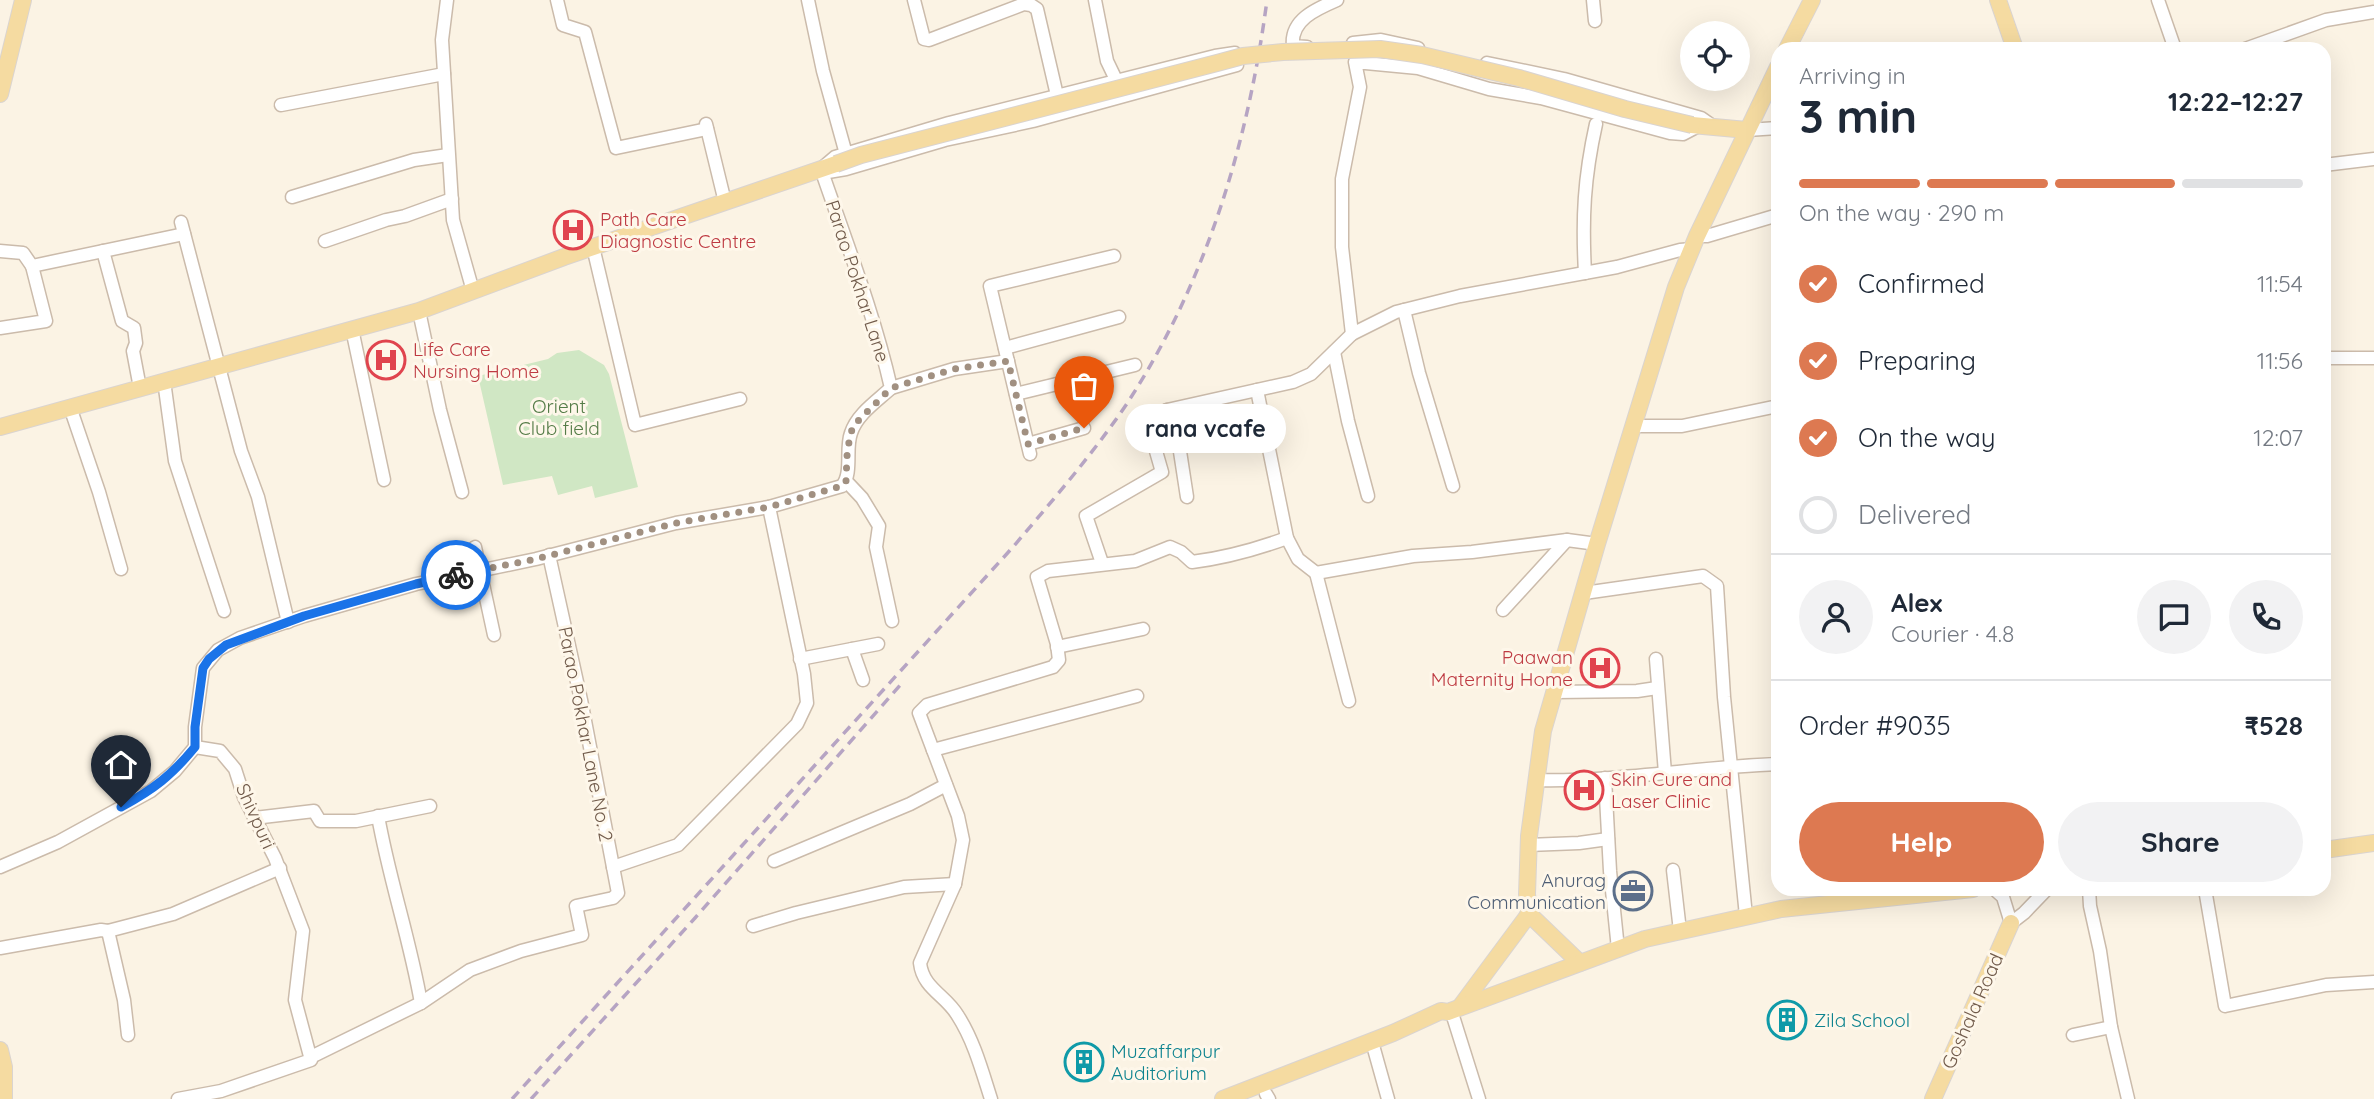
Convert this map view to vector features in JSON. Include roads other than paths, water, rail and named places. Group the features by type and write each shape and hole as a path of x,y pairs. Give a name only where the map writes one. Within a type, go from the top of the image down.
{"main road":[{"path":"0,94 23,0"},
{"path":"1791,42 1812,0"},
{"path":"1998,0 2013,42"},
{"path":"0,427 419,311 834,162 1242,56 1380,49 1422,55 1561,88 1625,109 1701,125 1747,130"},
{"path":"1580,963 1529,914 1528,845 1543,731 1676,288 1771,81"},
{"path":"2331,849 2374,844"},
{"path":"1223,1099 1441,1011 1453,1010 1644,939 1781,909 1906,896"},
{"path":"1263,1097 1446,1018 1529,914"},
{"name":"Goshala Road","path":"1933,1099 2011,923"},
{"path":"0,1050 4,1067 4,1099"}],"street":[{"path":"447,0 442,40 453,220 473,291"},
{"path":"557,0 563,24 585,32 616,148 706,127 726,202"},
{"name":"Parao Pokhar Lane","path":"808,0 823,71 834,162 891,388 854,425 850,435 846,481"},
{"path":"914,0 924,39 929,40 1024,4 1037,9 1061,114"},
{"path":"1095,0 1107,61 1125,97"},
{"path":"1337,0 1313,10 1296,26 1293,46 1297,48 1387,41 1563,79 1701,118 1701,125 1683,134 1670,133 1541,98 1489,89 1418,68 1355,61 1360,87 1342,179 1342,247 1352,334"},
{"path":"1593,0 1595,21"},
{"path":"2158,0 2173,42"},
{"path":"2265,42 2326,20 2374,12"},
{"path":"1235,53 1237,65 1061,114 945,140 828,172 834,162 949,123 1057,97 1235,53"},
{"path":"281,105 444,74"},
{"path":"1585,273 1582,216 1587,163 1596,124"},
{"path":"1747,130 1771,128"},
{"path":"292,197 414,160 448,155"},
{"path":"2331,163 2374,159"},
{"path":"325,241 452,199"},
{"path":"1102,563 1086,516 1162,472 1147,420 1167,410 1293,382 1311,374 1352,334 1404,310 1460,296 1618,267 1680,250 1707,236 1771,217"},
{"path":"32,266 103,251 183,228 241,451 258,497 288,622"},
{"path":"593,247 635,425 740,399"},
{"path":"0,251 23,253 32,266 46,321 0,328"},
{"path":"103,251 122,321 134,328 136,343 133,351 140,388"},
{"path":"1084,428 1029,449 990,286 1114,256"},
{"path":"1404,310 1419,373 1452,486"},
{"path":"419,311 440,410 462,492"},
{"path":"891,388 1006,355 1119,317"},
{"path":"352,329 384,480"},
{"path":"1334,352 1348,421 1368,496"},
{"path":"2331,358 2374,358"},
{"path":"1016,394 1135,365"},
{"path":"164,381 175,461 224,611"},
{"path":"1257,390 1287,538 1298,559 1316,573 1349,701"},
{"path":"70,407 99,492 121,569"},
{"path":"1634,426 1682,426 1771,407"},
{"path":"1167,410 1179,445 1187,497"},
{"path":"0,867 58,842 150,791 175,771 195,747 203,668 209,659 226,645 288,622 416,584 550,555 663,526 769,507 842,486 846,481 862,498 878,526 876,547 892,621"},
{"path":"612,867 678,845 796,724 807,704 769,507"},
{"path":"991,1099 969,1034 957,1012 922,975 920,963 955,884 963,840 958,816 919,713 927,705 1053,667 1059,660 1057,647 1037,577 1048,571 1135,561 1170,547 1192,562 1203,561 1287,538"},
{"path":"1316,573 1413,556 1472,552 1567,540 1597,544"},
{"path":"1503,610 1567,540"},
{"path":"475,547 494,635"},
{"name":"Parao Pokhar Lane No. 2","path":"421,1003 470,970 521,951 582,935 576,906 613,898 618,893 550,555"},
{"path":"1584,593 1703,576 1717,586 1730,766 1746,916"},
{"path":"1057,647 1143,629"},
{"path":"800,659 878,644"},
{"path":"852,649 863,680"},
{"path":"1656,659 1665,773"},
{"path":"1555,692 1623,692 1657,688"},
{"path":"933,750 1137,696"},
{"name":"Shivpuri","path":"195,747 220,751 235,769 244,797 296,908 303,931 295,1000 310,1057"},
{"path":"1536,780 1570,781 1771,764"},
{"path":"1605,778 1618,949"},
{"path":"774,861 910,804 946,785"},
{"path":"254,818 314,811 320,821 356,821 430,806"},
{"path":"178,1099 221,1091 311,1060 310,1057 421,1003 408,935 384,850 378,816"},
{"path":"1528,845 1608,839"},
{"path":"0,948 108,931 173,914 279,868"},
{"path":"1673,870 1680,931"},
{"path":"753,926 904,887 955,884"},
{"path":"2002,896 2011,923 2024,914 2041,896"},
{"path":"2089,896 2101,951 2111,1027 2128,1099"},
{"path":"2206,896 2225,1006 2326,985 2374,982"},
{"path":"108,931 124,1000 128,1035"},
{"path":"1453,1010 1479,1099"},
{"path":"2074,1035 2111,1027"},
{"path":"1374,1049 1388,1099"}],"railway":[{"path":"512,1099 1013,547 1113,424 1154,358 1201,261 1235,159 1259,54 1267,0"},
{"path":"531,1099 902,683"}],"place":[{"name":"Path Care Diagnostic Centre","path":"573,230"},
{"name":"Life Care Nursing Home","path":"386,360"},
{"name":"rana vcafe","path":"1084,428"},
{"name":"Paawan Maternity Home","path":"1600,668"},
{"name":"Skin Cure and Laser Clinic","path":"1584,790"},
{"name":"Anurag Communication","path":"1633,891"},
{"name":"Zila School","path":"1787,1020"},
{"name":"Muzaffarpur Auditorium","path":"1084,1062"}],"park label":[{"name":"Orient Club field","path":"559,417"}]}
